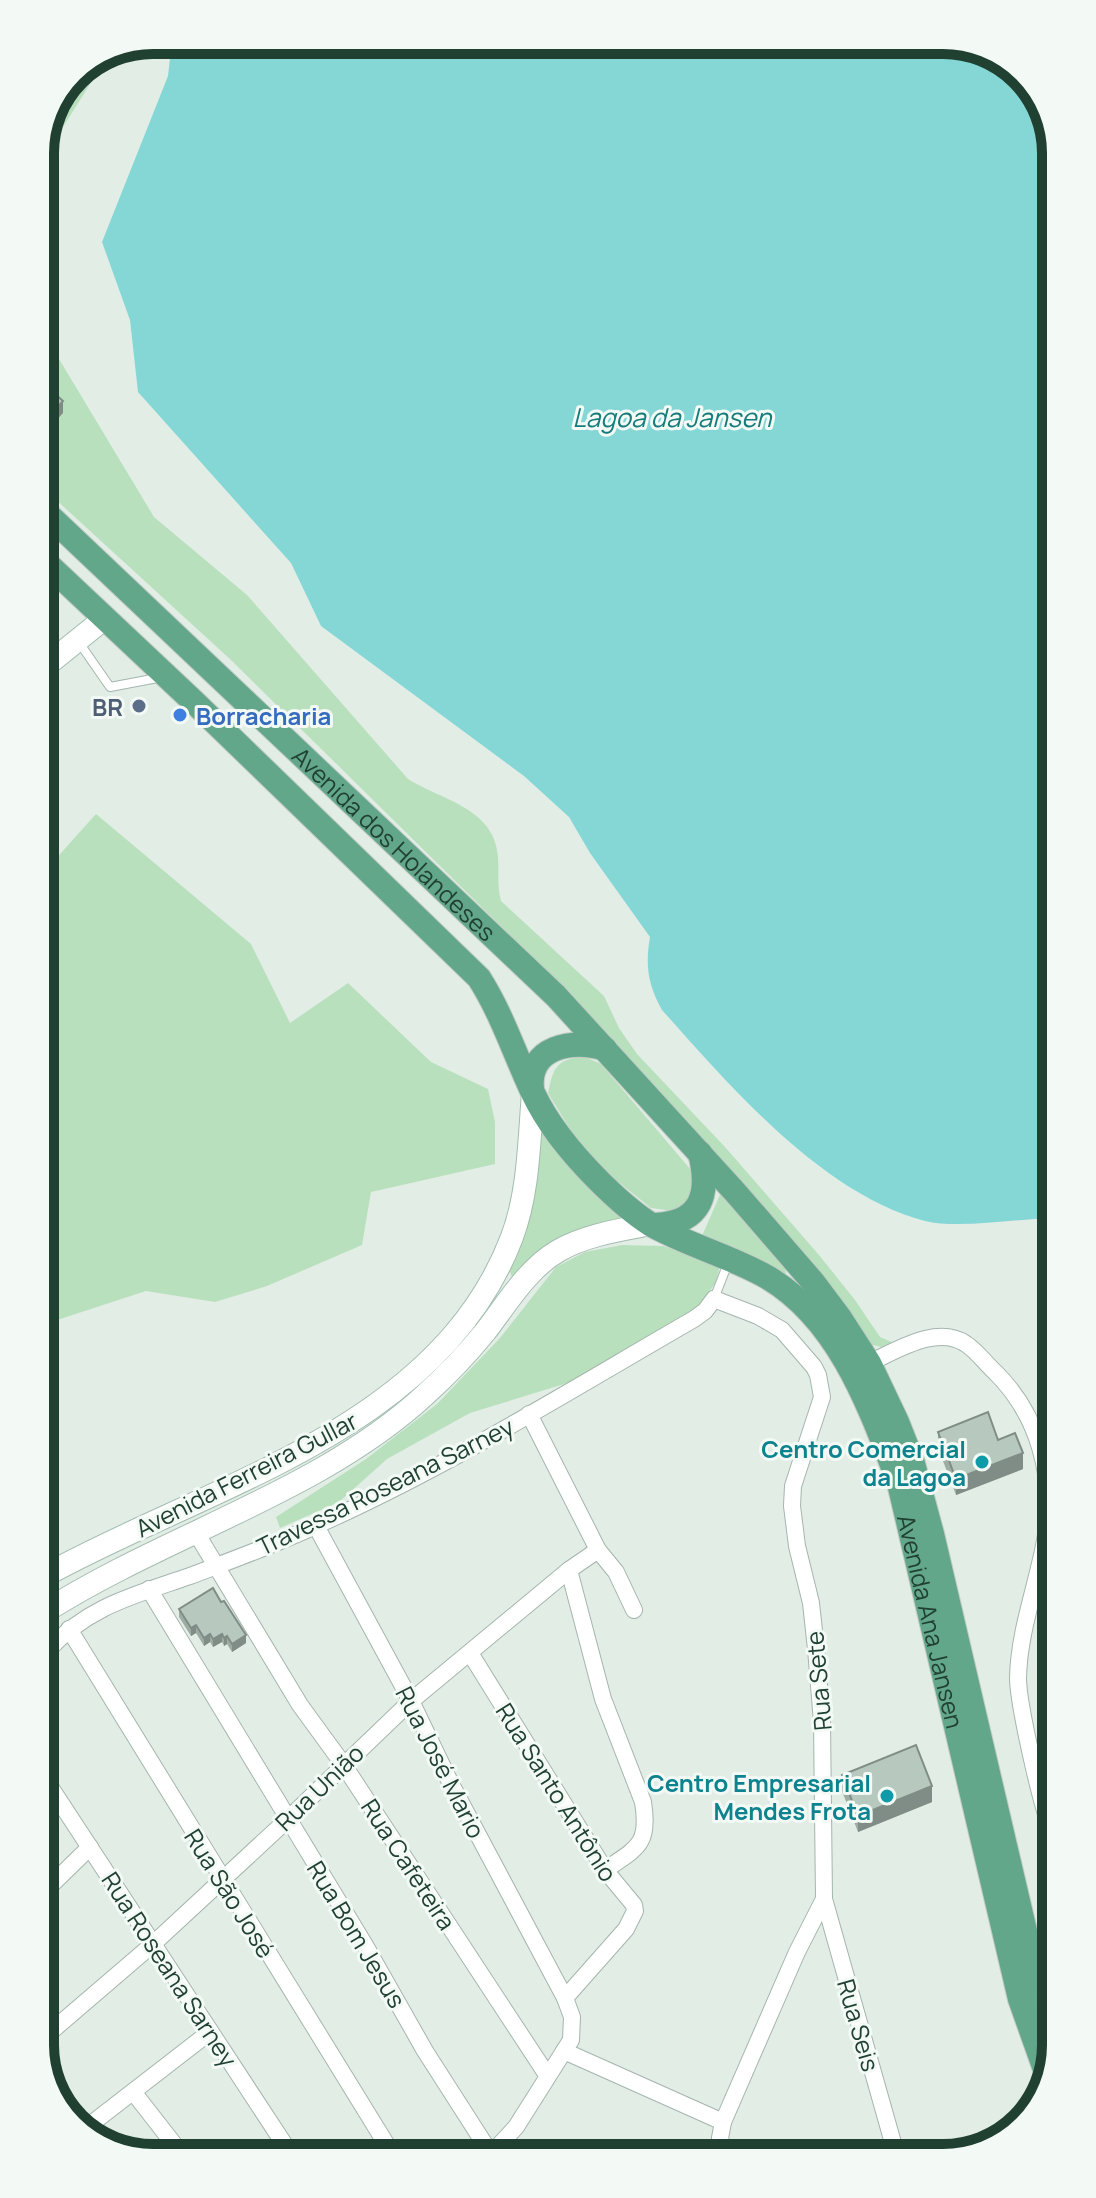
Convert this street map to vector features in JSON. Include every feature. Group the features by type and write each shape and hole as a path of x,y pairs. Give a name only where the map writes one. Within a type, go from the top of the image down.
{"main road":[{"name":"Avenida dos Holandeses","path":"54,520 556,996 700,1153"},
{"name":"Avenida dos Holandeses","path":"54,570 479,978 491,997 532,1091 562,1138 601,1183 653,1224"},
{"path":"54,659 105,618 121,609 135,613 334,803 366,817"},
{"path":"532,1091 534,1067 552,1050 579,1044 605,1049"},
{"name":"Avenida Ferreira Gullar","path":"54,1571 339,1430 401,1384 438,1351 492,1279 513,1235 523,1199 532,1091"},
{"path":"653,1224 680,1221 698,1206 705,1183 700,1153"},
{"name":"Avenida Ana Jansen","path":"700,1153 813,1282 869,1363 897,1422 912,1460 936,1549 1042,1995"},
{"name":"Avenida Ferreira Gullar","path":"54,1606 123,1567 323,1468 357,1448 402,1415 453,1368 550,1255 573,1243 653,1224"},
{"name":"Avenida Ana Jansen","path":"653,1224 765,1277 802,1303 830,1336 876,1421 906,1508 1020,1999 1041,2058"},
{"path":"208,1496 221,1518"}],"street":[{"name":"Travessa Roseana Sarney","path":"54,1644 69,1629 107,1605 316,1526 529,1414 694,1319 714,1299"},
{"name":"Rua Sete","path":"714,1299 758,1316 782,1330 814,1367 822,1397 793,1486 792,1506 797,1546 811,1603 822,1722 824,1899 797,1952 723,2122 722,2144"},
{"path":"869,1363 915,1343 940,1337 956,1338 1013,1390 1030,1420 1042,1455"},
{"path":"529,1414 598,1550 616,1572 634,1610"},
{"name":"Rua José Mario","path":"316,1526 565,1998 573,2023 571,2040 564,2051"},
{"name":"Rua Cafeteira","path":"195,1531 300,1705 343,1764 547,2075"},
{"name":"Rua União","path":"54,2029 153,1944 411,1701 569,1570 598,1550"},
{"path":"1042,1552 1027,1615 1018,1682 1042,1795"},
{"path":"569,1570 603,1699 643,1802 646,1828 641,1842 631,1853 605,1870"},
{"name":"Rua Bom Jesus","path":"149,1589 425,2051 485,2144"},
{"name":"Rua São José","path":"69,1629 386,2144"},
{"name":"Rua Santo Antônio","path":"470,1653 605,1870 635,1908 634,1918 626,1929 565,1998"},
{"name":"Rua Roseana Sarney","path":"54,1793 284,2144"},
{"path":"54,1882 90,1847"},
{"name":"Rua Seis","path":"824,1899 893,2144"},
{"path":"92,2123 210,2032"},
{"path":"503,2144 564,2051 723,2122"},
{"path":"134,2093 174,2144"}],"lane":[{"path":"77,640 110,687 165,677"},
{"path":"714,1299 730,1260"}],"green space":[{"path":"98,71 55,140 57,127 71,98"},
{"path":"54,352 154,517 247,595 408,779 464,808 487,827 495,840 501,901 604,996 619,1028 637,1054 725,1147 819,1255 880,1337 894,1343 881,1347 869,1344 575,999 231,660 54,498"},
{"path":"96,814 251,944 290,1023 348,983 431,1062 488,1089 495,1122 495,1164 371,1192 362,1245 267,1286 215,1302 146,1291 54,1321 54,861"},
{"path":"583,1056 601,1064 691,1170 694,1189 688,1203 672,1211 651,1208 610,1175 576,1139 548,1093 557,1067 567,1060"},
{"path":"537,1126 629,1219 564,1237 512,1278 508,1264"},
{"path":"722,1190 785,1261 786,1276 702,1236"},
{"path":"622,1245 663,1246 720,1265 716,1282 698,1308 574,1381 470,1413 387,1459 339,1502 280,1528 276,1517 366,1459 437,1404 500,1338 556,1267 585,1252"}],"water":[{"name":"Lagoa da Jansen","path":"170,54 950,54 987,64 1022,93 1034,115 1042,153 1042,1219 970,1224 925,1221 887,1207 850,1187 781,1134 718,1072 662,1010 649,975 650,937 590,853 569,817 524,776 321,626 291,563 138,392 130,320 102,242 168,76"}],"building":[{"path":"54,393 63,401 54,411"},
{"path":"988,1412 998,1440 1015,1433 1023,1453 956,1479 938,1432"},
{"path":"213,1588 246,1635 232,1644 222,1634 213,1639 210,1634 204,1638 196,1625 191,1628 179,1609"},
{"name":"Centro Empresarial Mendes Frota","path":"916,1745 932,1786 858,1816 842,1775"}],"place":[{"name":"BR","path":"139,706"},
{"name":"Borracharia","path":"180,715"},
{"name":"Centro Comercial da Lagoa","path":"982,1462"},
{"name":"Centro Empresarial Mendes Frota","path":"887,1796"}]}
